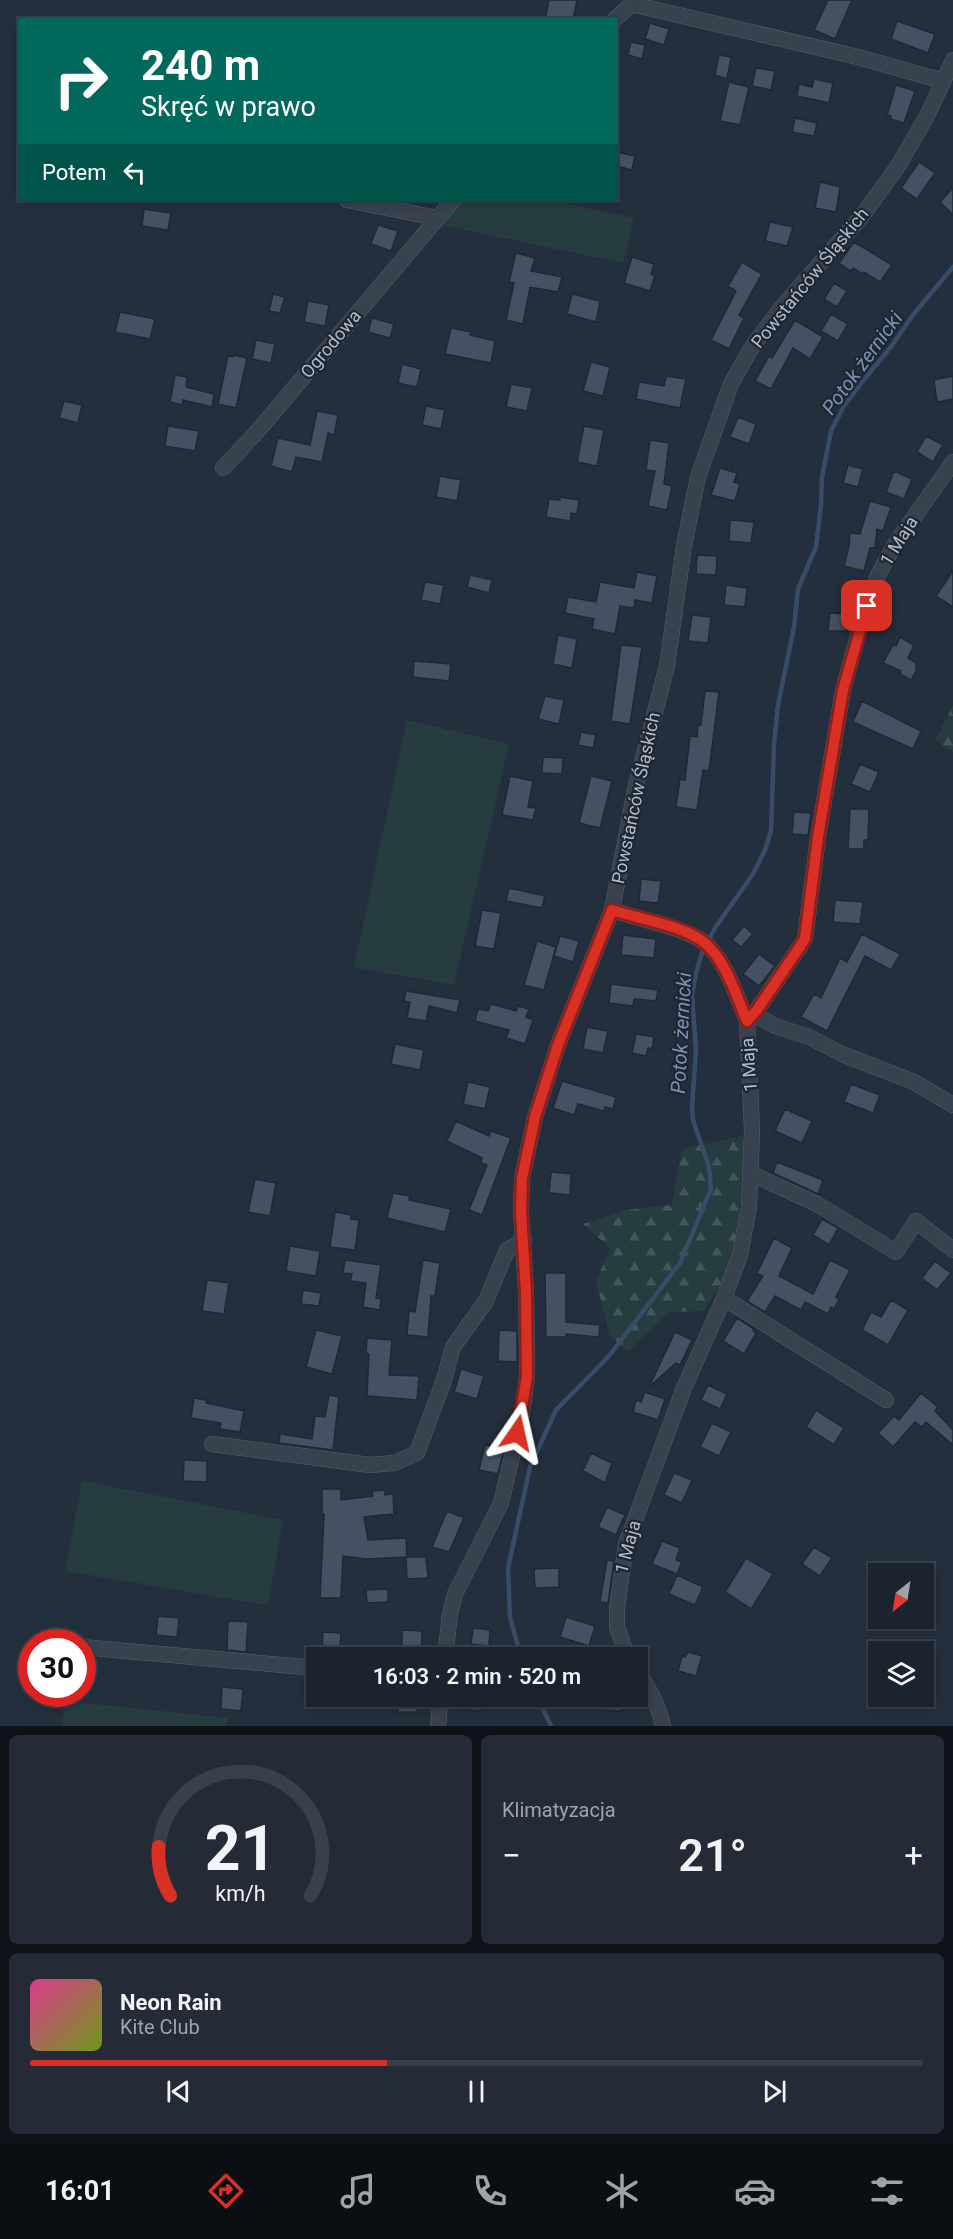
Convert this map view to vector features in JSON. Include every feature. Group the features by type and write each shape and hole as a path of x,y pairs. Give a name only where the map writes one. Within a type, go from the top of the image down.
{"street":[{"path":"616,18 634,2 858,57 943,81"},
{"name":"Powstańców Śląskich","path":"446,1647 455,1594 501,1503 522,1414 527,1377 526,1291 521,1211 522,1178 535,1117 562,1034 612,910 636,785 667,666 684,546 698,477 731,384 752,347 781,308 862,216 898,166 927,116 953,60"},
{"path":"352,201 437,218"},
{"name":"Ogrodowa","path":"223,468 256,434 452,201"},
{"name":"1 Maja","path":"624,1647 617,1627 617,1608 626,1544 684,1388 724,1298 740,1255 749,1207 752,1174 750,1017 805,939 818,837 839,710 862,617 878,575 894,544 953,462"},
{"path":"612,910 675,929 704,942 719,960 750,1017 809,1036 842,1054 914,1082 953,1105"},
{"path":"752,1174 817,1204 896,1252 916,1221 953,1250"},
{"path":"212,1444 370,1465 394,1463 417,1453 444,1380 453,1347 486,1301 507,1250 524,1240"},
{"path":"724,1298 886,1400"},
{"path":"96,1648 306,1667"},
{"path":"648,1689 656,1702 663,1726"},
{"path":"438,1726 440,1707"}],"green space":[{"path":"462,201 556,201 634,218 623,263 442,225"},
{"path":"953,706 953,752 935,740"},
{"path":"407,720 509,744 454,985 354,967"},
{"path":"742,1136 746,1146 736,1242 726,1275 704,1311 669,1312 628,1351 610,1336 596,1282 610,1248 583,1224 625,1210 672,1205 682,1149"},
{"path":"82,1481 283,1520 268,1605 65,1571"},
{"path":"96,1704 228,1718 227,1726 62,1726 64,1707 96,1707"}],"building":[{"path":"549,0 577,0 573,18 545,18"},
{"path":"828,0 852,0 835,39 814,30"},
{"path":"897,21 935,34 928,53 891,39"},
{"path":"650,23 669,29 664,45 645,39"},
{"path":"631,42 645,45 642,59 628,55"},
{"path":"719,55 731,57 727,79 715,75"},
{"path":"756,68 775,71 771,90 752,86"},
{"path":"814,79 833,83 829,103 797,96 799,84 812,87"},
{"path":"729,82 749,87 740,125 720,121"},
{"path":"896,85 915,91 904,123 890,119 891,116 887,115"},
{"path":"795,118 817,123 814,136 792,132"},
{"path":"618,152 635,156 632,170 618,166"},
{"path":"919,162 935,173 917,199 901,188"},
{"path":"820,182 840,187 836,212 815,208"},
{"path":"953,188 953,215 940,202"},
{"path":"144,209 171,213 168,230 142,226"},
{"path":"770,222 793,227 787,246 765,241"},
{"path":"378,225 398,231 391,251 371,244"},
{"path":"854,242 892,265 880,282 864,272 863,274 853,268 851,271 839,263"},
{"path":"516,253 535,258 531,271 562,277 558,292 530,287 523,324 506,320 514,283 509,282"},
{"path":"632,257 654,264 651,274 655,276 650,291 624,283"},
{"path":"742,262 762,274 739,315 744,318 729,349 711,340 736,291 728,286"},
{"path":"834,283 847,291 837,307 824,299"},
{"path":"273,294 285,297 280,313 269,311"},
{"path":"572,294 600,301 596,322 567,314"},
{"path":"308,301 329,305 325,326 304,322"},
{"path":"120,312 155,319 150,339 115,332"},
{"path":"831,314 848,324 838,341 821,331"},
{"path":"372,318 394,324 390,338 368,332"},
{"path":"795,320 823,337 810,359 793,348 771,389 755,381 769,356 772,358"},
{"path":"451,328 471,332 470,335 495,341 491,363 445,354"},
{"path":"256,340 275,344 271,363 252,359"},
{"path":"234,355 247,358 236,408 218,404 228,356 233,357"},
{"path":"591,362 610,367 603,396 583,391"},
{"path":"402,364 421,369 417,387 398,383"},
{"path":"175,375 187,377 186,387 214,394 212,407 183,400 182,405 170,402"},
{"path":"666,376 686,379 680,408 636,399 639,382 664,386"},
{"path":"953,376 953,399 937,402 934,380"},
{"path":"511,384 532,388 527,411 506,407"},
{"path":"64,401 82,405 78,423 59,418"},
{"path":"426,406 445,410 441,429 422,425"},
{"path":"317,411 338,415 334,435 328,433 322,462 296,457 292,472 271,466 278,438 310,445"},
{"path":"738,417 756,424 749,444 730,437"},
{"path":"168,426 199,431 195,451 165,446"},
{"path":"584,426 604,430 597,466 577,462"},
{"path":"926,436 943,445 933,462 917,452"},
{"path":"650,440 669,443 664,484 672,486 667,510 648,506 655,471 646,470"},
{"path":"848,465 863,469 858,487 843,483"},
{"path":"720,468 737,473 734,482 740,484 735,501 711,495"},
{"path":"894,471 912,479 904,499 886,492"},
{"path":"440,476 461,480 457,501 436,497"},
{"path":"560,497 579,500 577,514 571,513 570,521 546,517 549,499 560,500"},
{"path":"870,501 891,507 883,531 877,529 875,548 870,548 864,571 844,566 850,533 860,534"},
{"path":"730,520 754,522 751,543 729,541"},
{"path":"697,555 717,556 716,575 696,574"},
{"path":"953,571 953,607 936,596"},
{"path":"637,572 657,576 652,603 635,600 634,608 620,606 615,634 592,629 594,619 565,613 568,597 596,602 600,582 634,588"},
{"path":"470,575 492,580 489,593 467,587"},
{"path":"425,582 444,585 440,604 421,600"},
{"path":"726,585 747,588 745,607 724,605"},
{"path":"830,613 847,614 847,631 828,631"},
{"path":"692,615 711,617 708,643 688,641"},
{"path":"558,635 577,639 572,668 553,664"},
{"path":"900,637 914,645 908,658 916,663 916,671 911,680 900,674 901,671 883,663"},
{"path":"621,645 642,647 630,724 611,721"},
{"path":"414,661 451,664 449,681 413,677"},
{"path":"705,691 719,692 709,771 703,770 697,810 676,807 680,779 685,780 690,736 697,737 698,725 701,725"},
{"path":"545,696 564,700 559,724 538,719"},
{"path":"862,701 921,731 913,749 853,722"},
{"path":"581,732 596,735 593,748 578,745"},
{"path":"543,757 563,758 562,774 542,773"},
{"path":"860,764 879,772 870,792 851,784"},
{"path":"510,776 533,781 528,807 536,808 533,820 502,815"},
{"path":"591,776 612,781 600,828 579,823"},
{"path":"850,809 869,809 868,840 864,840 864,849 848,849"},
{"path":"794,812 811,813 808,835 792,834"},
{"path":"641,879 661,881 658,903 639,901"},
{"path":"509,888 545,896 542,908 506,901"},
{"path":"835,900 863,902 860,924 833,922"},
{"path":"482,910 501,913 494,949 475,946"},
{"path":"744,926 753,934 741,947 732,940"},
{"path":"862,934 900,954 891,970 865,956 827,1031 801,1017 814,994 821,998 840,958 847,962"},
{"path":"623,935 656,939 654,958 621,955"},
{"path":"560,936 579,941 573,962 554,956"},
{"path":"537,941 556,947 544,990 524,985"},
{"path":"759,954 775,966 759,986 743,974"},
{"path":"611,984 658,990 656,1001 634,999 633,1006 609,1003"},
{"path":"406,991 460,1000 457,1013 429,1006 426,1021 407,1018 410,1002 404,1001"},
{"path":"491,1004 516,1011 518,1006 529,1009 526,1017 533,1020 525,1044 506,1038 509,1030 475,1021 478,1009 488,1011"},
{"path":"587,1027 608,1031 603,1053 583,1049"},
{"path":"636,1034 654,1037 652,1049 648,1048 646,1056 632,1053"},
{"path":"395,1044 424,1050 420,1070 391,1064"},
{"path":"562,1081 616,1097 613,1109 605,1107 604,1111 578,1104 574,1115 553,1108"},
{"path":"468,1082 490,1087 485,1109 463,1104"},
{"path":"851,1084 880,1095 873,1113 844,1102"},
{"path":"785,1109 812,1121 802,1143 775,1131"},
{"path":"456,1121 489,1136 491,1131 511,1138 482,1215 469,1210 487,1165 481,1163 482,1158 447,1141"},
{"path":"777,1162 823,1180 818,1194 773,1173"},
{"path":"551,1172 571,1174 570,1195 549,1193"},
{"path":"255,1179 276,1183 270,1216 248,1212"},
{"path":"393,1193 410,1196 409,1200 451,1209 445,1232 387,1218"},
{"path":"335,1212 351,1215 351,1219 359,1220 355,1250 330,1247"},
{"path":"822,1219 838,1228 829,1245 813,1235"},
{"path":"774,1238 792,1248 779,1276 813,1294 830,1260 850,1270 836,1297 839,1299 834,1309 831,1307 828,1314 805,1302 801,1310 775,1296 765,1312 747,1301 763,1276 757,1273"},
{"path":"290,1246 320,1251 316,1276 286,1271"},
{"path":"345,1260 381,1265 376,1298 381,1299 380,1310 363,1307 366,1283 350,1281 352,1274 343,1273"},
{"path":"423,1260 440,1263 435,1296 431,1296 428,1337 407,1335 409,1311 415,1312"},
{"path":"935,1261 951,1273 937,1290 922,1278"},
{"path":"545,1273 566,1273 566,1322 600,1325 599,1337 566,1334 566,1337 546,1337"},
{"path":"207,1280 229,1283 224,1314 202,1311"},
{"path":"303,1290 321,1293 319,1306 301,1304"},
{"path":"891,1300 908,1310 888,1345 862,1330 871,1312 881,1317"},
{"path":"737,1318 754,1329 756,1333 744,1354 723,1341"},
{"path":"316,1330 342,1336 332,1374 306,1367"},
{"path":"499,1330 517,1331 517,1362 498,1361"},
{"path":"675,1332 692,1340 680,1365 676,1363 649,1387"},
{"path":"367,1338 392,1340 389,1375 419,1376 417,1400 367,1396 369,1354 366,1353"},
{"path":"461,1369 484,1376 477,1399 454,1392"},
{"path":"708,1385 727,1394 720,1409 701,1400"},
{"path":"645,1392 665,1399 658,1420 633,1412 636,1400 641,1402"},
{"path":"921,1393 938,1407 935,1411 953,1430 953,1445 926,1422 922,1427 915,1422 893,1447 878,1433 894,1416 899,1420"},
{"path":"329,1395 339,1397 333,1450 279,1443 280,1434 312,1439 315,1416 325,1417"},
{"path":"194,1398 206,1400 206,1403 244,1411 240,1432 220,1429 221,1423 191,1418"},
{"path":"816,1410 844,1428 834,1445 806,1427"},
{"path":"712,1423 731,1432 719,1456 700,1447"},
{"path":"485,1445 504,1449 498,1474 479,1470"},
{"path":"591,1453 612,1463 605,1483 583,1471"},
{"path":"184,1460 207,1461 207,1482 183,1481"},
{"path":"674,1473 692,1480 682,1503 664,1495"},
{"path":"322,1489 341,1489 341,1500 373,1496 372,1491 385,1490 385,1495 393,1494 394,1514 364,1517 368,1540 406,1538 407,1557 366,1559 343,1556 341,1598 320,1598 324,1514 322,1514"},
{"path":"607,1507 625,1515 616,1535 598,1527"},
{"path":"447,1511 464,1518 449,1552 432,1547"},
{"path":"662,1541 680,1548 676,1560 682,1562 677,1574 652,1564"},
{"path":"814,1547 832,1558 820,1576 802,1564"},
{"path":"406,1557 426,1557 428,1578 407,1579"},
{"path":"746,1558 773,1574 751,1609 725,1592"},
{"path":"607,1560 614,1561 608,1603 600,1602"},
{"path":"559,1568 559,1587 535,1588 534,1569"},
{"path":"677,1575 703,1587 695,1605 669,1594"},
{"path":"388,1589 388,1602 367,1603 366,1590"},
{"path":"158,1616 179,1618 177,1637 156,1635"},
{"path":"566,1617 595,1626 589,1646 560,1637"},
{"path":"228,1621 248,1622 246,1652 227,1650"},
{"path":"473,1628 490,1630 489,1646 471,1644"},
{"path":"402,1630 422,1631 421,1647 402,1647"},
{"path":"323,1632 341,1633 340,1647 322,1647"},
{"path":"688,1652 702,1656 696,1676 678,1671 682,1656 685,1657"},
{"path":"222,1687 243,1689 241,1711 221,1709"},
{"path":"398,1707 417,1707 417,1712 398,1712"},
{"path":"460,1707 480,1707 480,1711 460,1709"},
{"path":"602,1707 621,1707 621,1711 602,1710"}],"waterway":[{"name":"Potok żernicki","path":"518,1647 510,1617 508,1568 530,1467 556,1410 609,1356 680,1263 711,1189 709,1167 693,1120 696,1049 692,995 702,953 715,928 753,874 765,850 771,831 778,705 794,627 798,589 816,547 822,477 831,431 844,406 913,315 953,267"},
{"name":"Potok żernicki","path":"542,1707 551,1726"}],"route":[{"path":"517,1433 527,1377 526,1291 521,1211 522,1178 535,1117 558,1045 612,910 675,929 704,942 722,965 747,1021 757,1010 805,939 818,837 843,690 867,606"}]}
